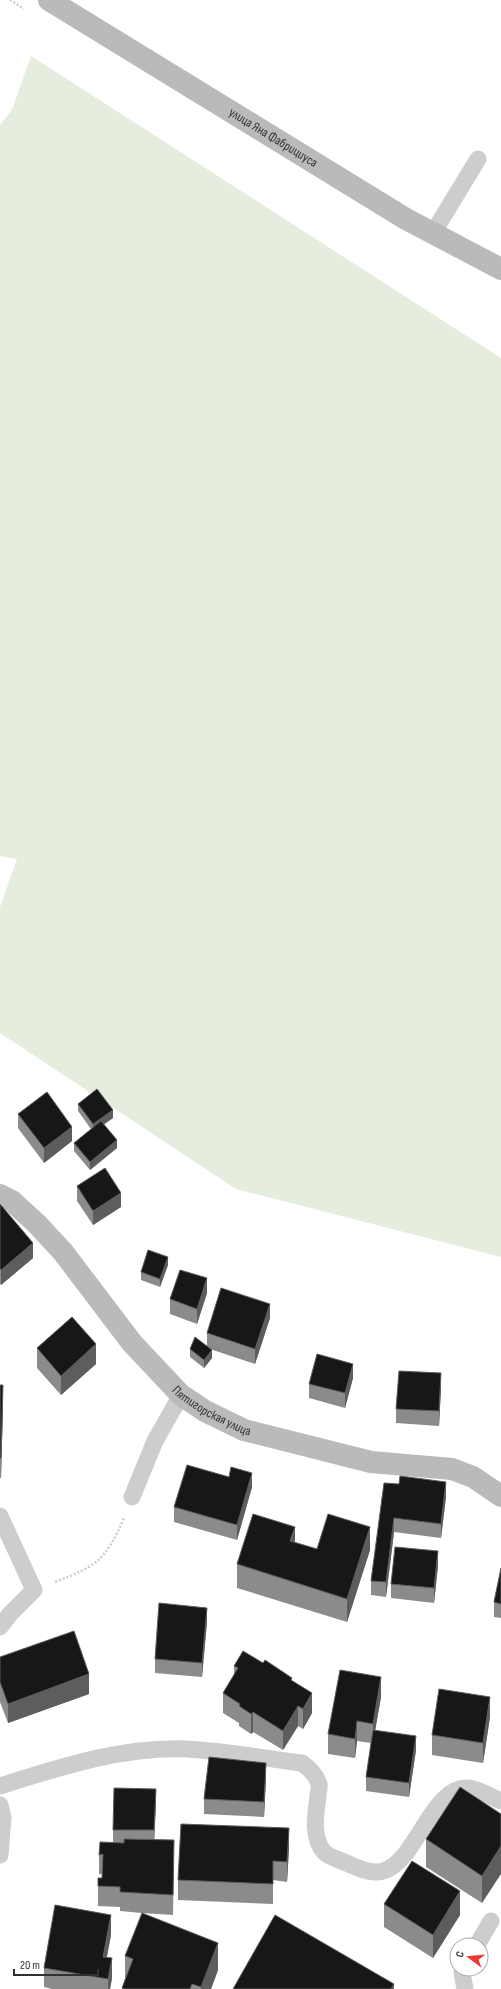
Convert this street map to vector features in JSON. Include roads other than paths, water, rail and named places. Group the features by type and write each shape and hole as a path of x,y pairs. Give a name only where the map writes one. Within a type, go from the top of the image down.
{"street":[{"name":"улица Яна Фабрициуса","path":"49,0 406,219 501,269"},
{"name":"Пятигорская улица","path":"0,1195 12,1201 37,1224 62,1252 132,1344 181,1395 205,1411 244,1430 371,1462 452,1470 474,1477 501,1496"}],"lane":[{"path":"433,233 478,159"},
{"path":"132,1497 155,1441 181,1395"},
{"path":"0,1516 34,1590 10,1614 0,1627"},
{"path":"0,1786 106,1756 152,1750 187,1749 302,1763 312,1770 319,1784 315,1822 317,1840 324,1852 359,1869 373,1873 387,1870 406,1854 437,1807 451,1792 461,1788 472,1789 501,1801"},
{"path":"0,1805 3,1818 0,1855"},
{"path":"482,1937 492,1921"},
{"path":"463,1977 465,1989"}]}
